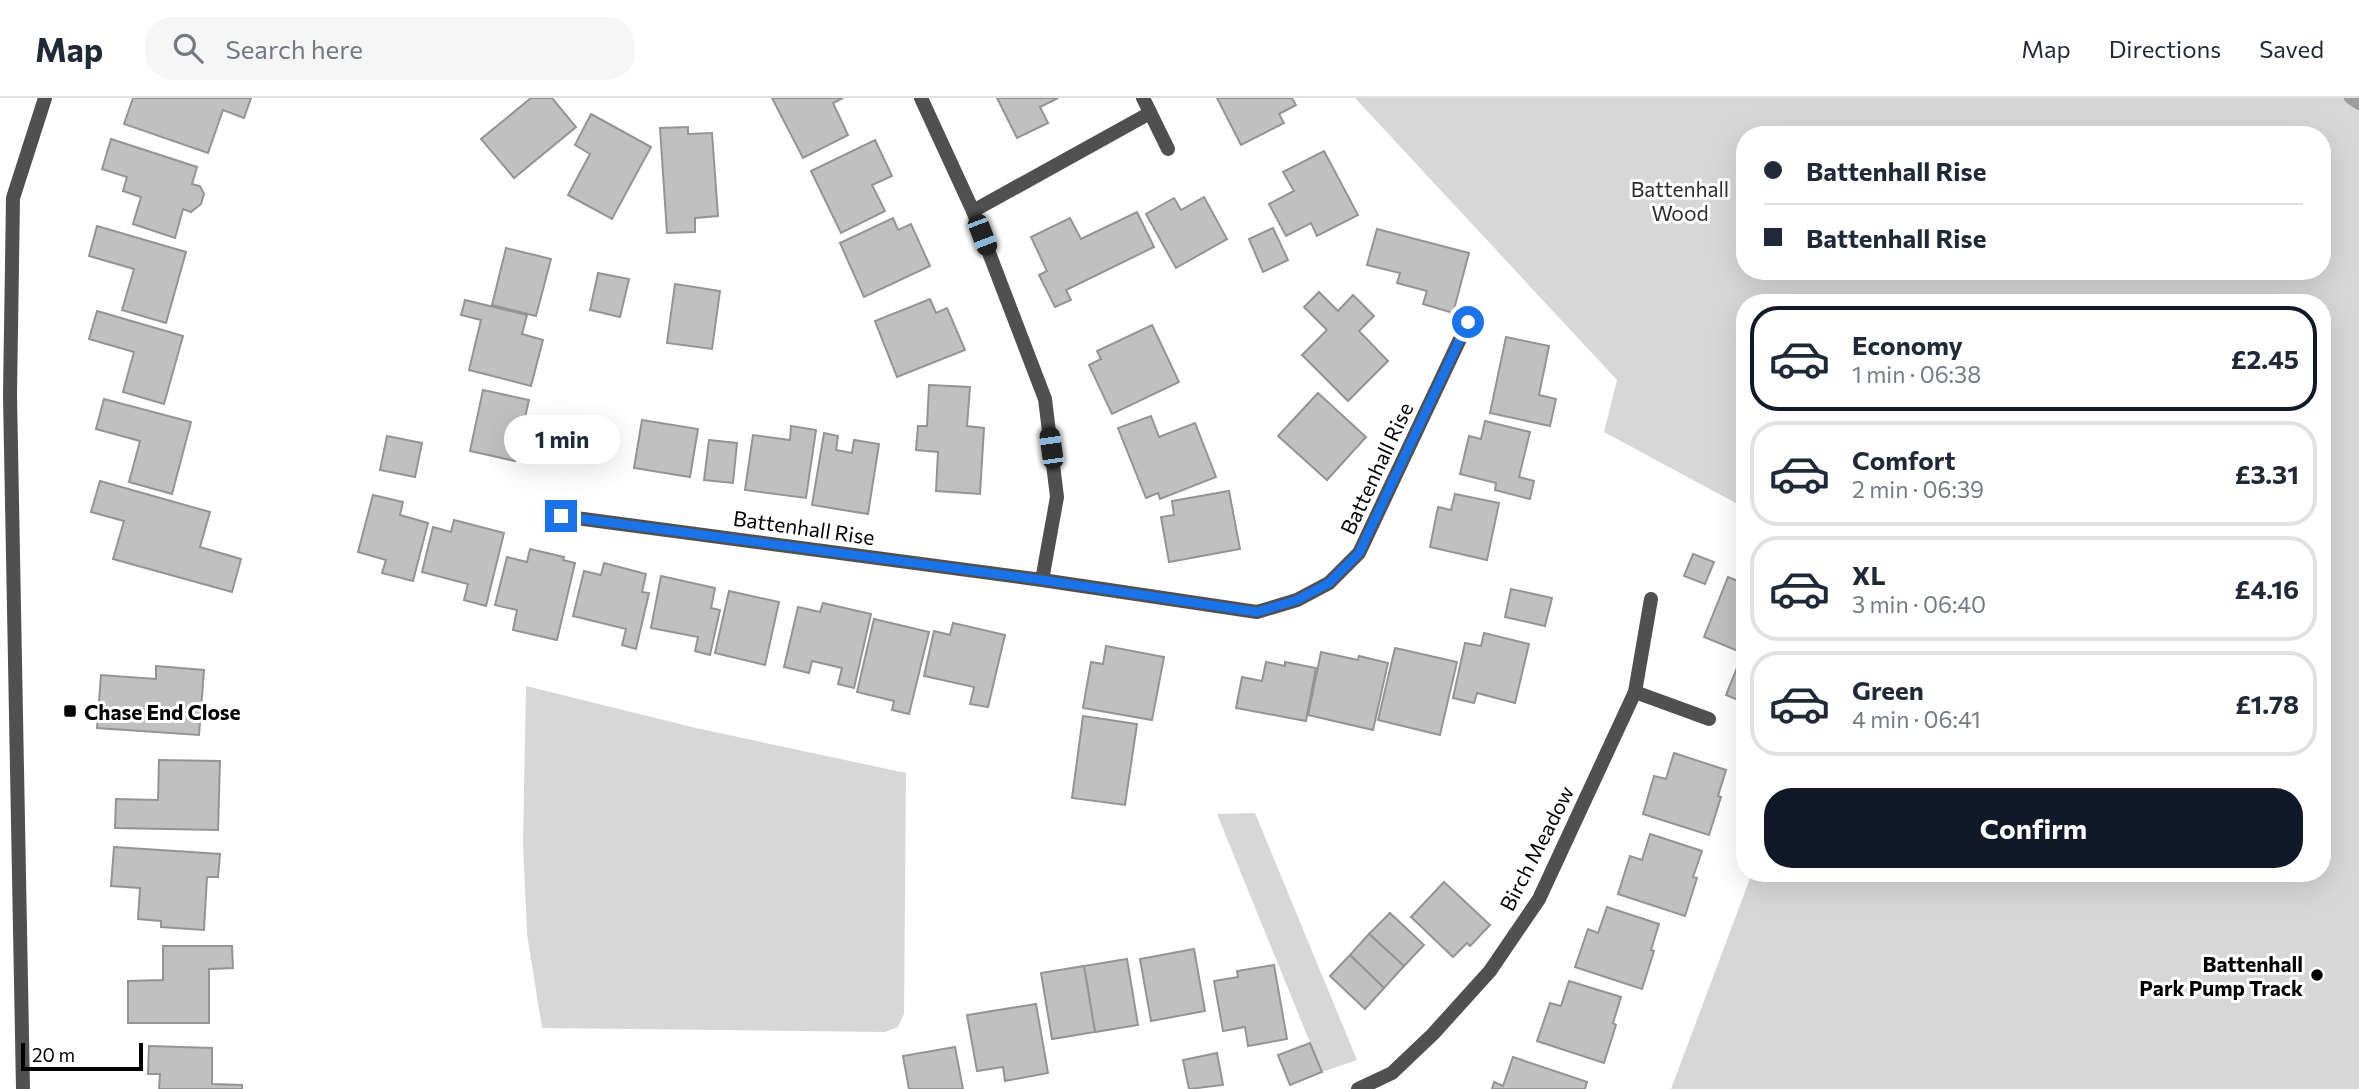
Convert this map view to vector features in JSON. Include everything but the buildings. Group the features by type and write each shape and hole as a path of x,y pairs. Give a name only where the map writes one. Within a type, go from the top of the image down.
{"street":[{"path":"23,1089 7,585 13,198 45,98"},
{"path":"921,98 974,211 1045,399 1058,497 1042,580"},
{"path":"1143,98 1168,149"},
{"path":"974,211 1150,113"},
{"name":"Battenhall Rise","path":"561,516 1042,580 1257,612 1297,600 1329,583 1359,553 1468,322"},
{"name":"Birch Meadow","path":"1358,1089 1392,1073 1433,1034 1490,971 1539,899 1635,692 1651,599"},
{"path":"1635,692 1709,719"}],"green space":[{"name":"Battenhall Wood","path":"1355,98 2359,98 2359,1089 1671,1089 1749,882 2331,882 2331,294 1736,294 1736,503 1604,432 1617,380"},
{"path":"526,686 696,728 906,773 904,1014 898,1027 885,1032 542,1028 527,934 523,844"},
{"path":"1255,813 1357,1060 1322,1072 1217,814"}],"waterway":[{"path":"2350,98 2359,104"}],"place":[{"name":"Chase End Close","path":"70,711"},
{"name":"Battenhall Park Pump Track","path":"2317,975"}],"route":[{"path":"561,516 1042,580 1257,612 1297,600 1329,583 1359,553 1468,322"}]}
